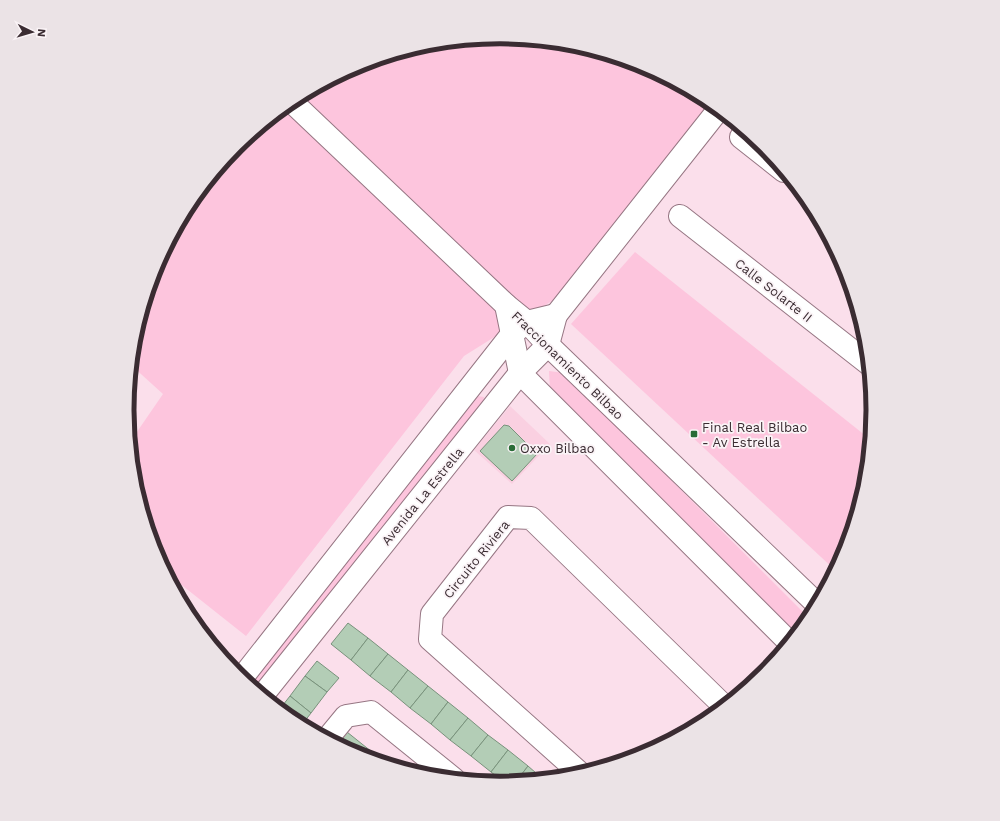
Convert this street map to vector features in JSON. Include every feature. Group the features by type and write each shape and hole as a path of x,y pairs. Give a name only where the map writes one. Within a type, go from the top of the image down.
{"street":[{"name":"Fraccionamiento Bilbao","path":"296,106 506,305 520,328 548,345 813,600"},
{"path":"548,345 556,315 715,114"},
{"path":"741,137 758,150"},
{"name":"Calle Solarte II","path":"680,216 862,359"},
{"path":"245,674 520,328 556,315"},
{"name":"Fraccionamiento Bilbao","path":"520,328 520,373"},
{"name":"Avenida La Estrella","path":"265,692 520,373 548,345"},
{"path":"520,373 786,639"},
{"name":"Circuito Riviera","path":"576,769 430,639 432,614 508,517 531,518 721,703"},
{"path":"331,735 346,716 371,712 445,773"}],"shaded area":[{"path":"476,45 524,45 572,51 618,63 662,82 708,109 555,299 464,356 246,636 175,579 161,551 153,528 141,482 134,436 163,394 136,370 146,316 161,270 171,248 195,207 209,187 241,151 258,135 296,106 338,82 382,63 428,51"},
{"path":"635,252 866,436 854,505 839,551 832,567 571,324"},
{"path":"549,371 564,373 805,614 793,631 550,391"},
{"path":"477,396 484,397 483,402 259,687 253,682"},
{"path":"510,406 550,444 512,484 474,450"}],"building":[{"path":"504,425 509,426 537,454 512,481 480,451"},
{"path":"348,623 368,638 351,660 331,644"},
{"path":"368,638 388,654 370,676 351,660"},
{"path":"388,654 408,670 391,692 370,676"},
{"path":"317,661 339,678 327,692 305,676"},
{"path":"408,670 428,686 410,708 391,692"},
{"path":"305,676 327,692 311,713 290,696"},
{"path":"428,686 448,702 431,724 410,708"},
{"path":"290,696 311,713 305,721 283,705"},
{"path":"448,702 468,718 450,740 431,724"},
{"path":"468,718 488,735 471,756 450,740"},
{"path":"347,732 367,748 365,751 341,740"},
{"path":"488,735 508,750 491,772 471,756"},
{"path":"367,748 378,756 365,751"},
{"path":"508,750 528,766 520,776 497,777 491,772"},
{"path":"528,766 538,775 524,776 520,776"}],"place":[{"name":"Final Real Bilbao - Av Estrella","path":"694,434"},
{"name":"Oxxo Bilbao","path":"512,448"}]}
